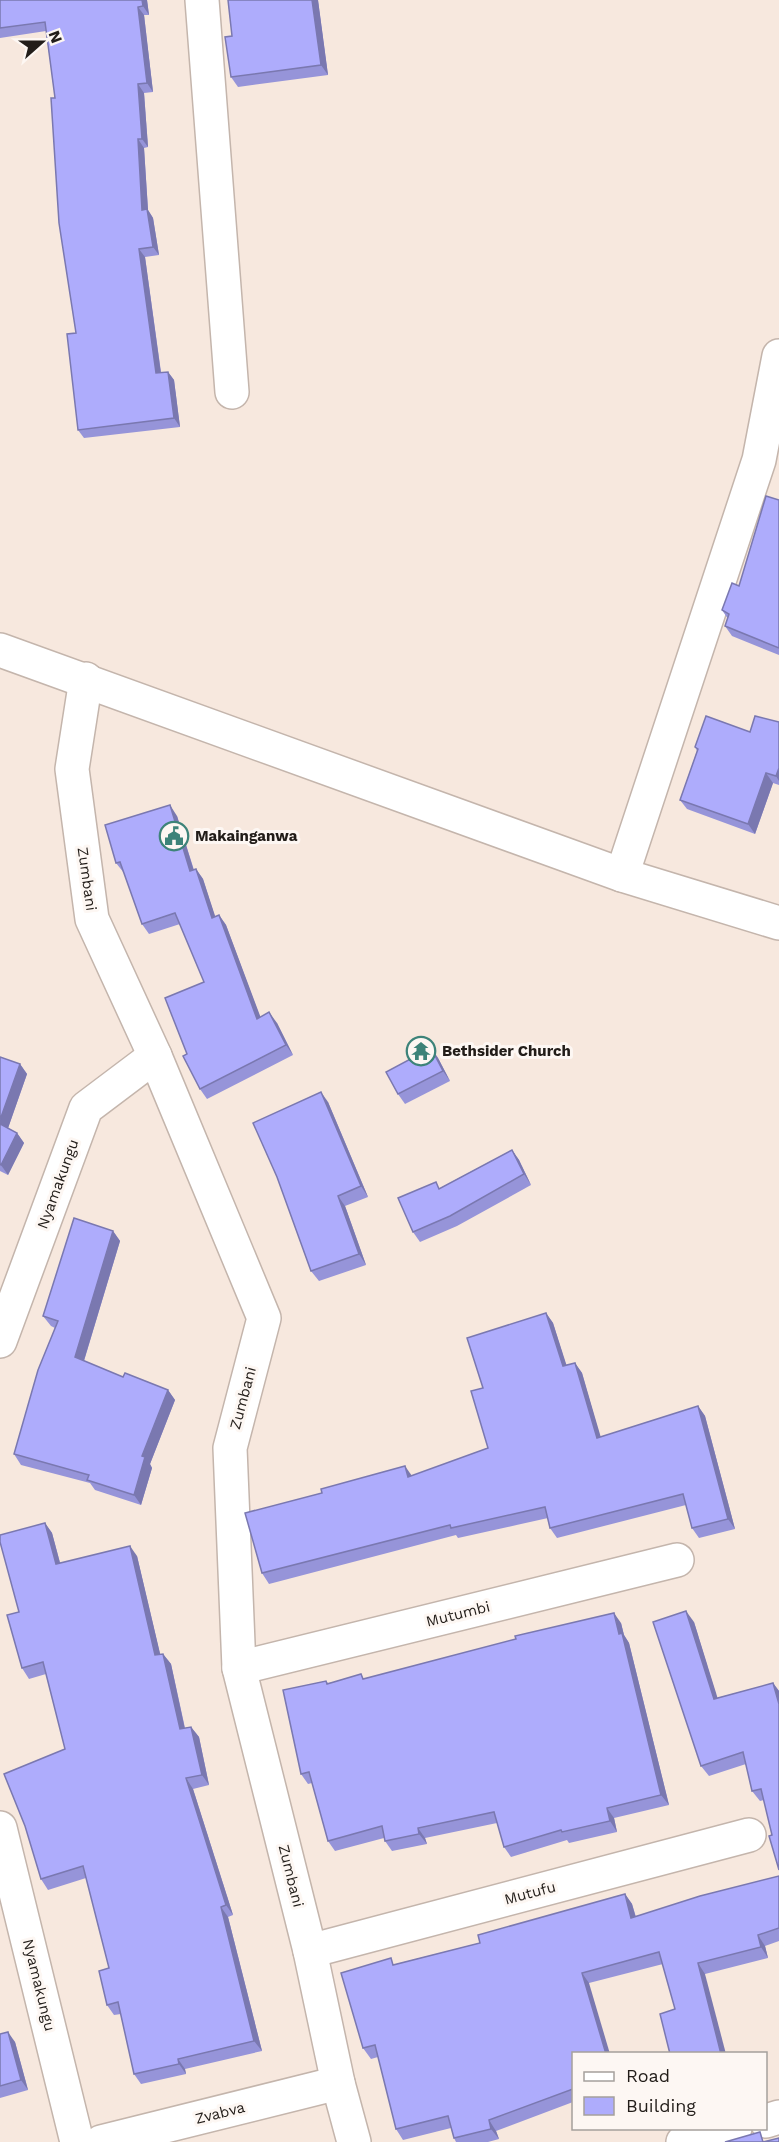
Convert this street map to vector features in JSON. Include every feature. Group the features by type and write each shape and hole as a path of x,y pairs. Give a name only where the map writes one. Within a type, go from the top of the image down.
{"street":[{"path":"201,0 232,392"},
{"path":"622,875 769,462 779,356"},
{"path":"0,650 86,679 622,875 779,923"},
{"name":"Zumbani","path":"86,679 72,770 92,919 155,1056 264,1318 230,1448 239,1668 310,1951 338,2083 354,2142"},
{"name":"Nyamakungu","path":"0,1341 86,1108 155,1056"},
{"name":"Mutumbi","path":"239,1668 677,1560"},
{"name":"Nyamakungu","path":"0,1828 77,2142"},
{"name":"Mutufu","path":"310,1951 749,1835"},
{"name":"Zvabva","path":"101,2142 338,2083"},
{"path":"683,2142 728,2130"}],"building":[{"path":"0,0 142,0 143,6 138,7 147,83 138,84 142,139 138,139 142,210 147,209 153,247 139,249 156,373 168,372 174,418 78,430 67,334 76,333 59,223 51,98 55,98 45,22 0,28"},
{"path":"228,0 312,0 321,65 231,77 225,37 232,36"},
{"path":"766,496 779,500 779,648 725,626 729,614 722,610 732,583 739,586"},
{"path":"706,716 750,732 755,716 779,722 779,768 776,776 766,773 748,824 680,800 698,749 695,747"},
{"path":"170,805 190,871 196,869 212,918 219,915 257,1019 269,1012 286,1045 200,1089 183,1056 187,1054 165,998 204,982 175,913 142,924 120,862 116,863 105,825"},
{"path":"431,1048 443,1071 398,1094 386,1072"},
{"path":"0,1057 20,1064 0,1120"},
{"path":"321,1092 361,1186 338,1196 359,1254 311,1271 277,1177 253,1123"},
{"path":"0,1124 17,1133 1,1165 0,1164"},
{"path":"512,1150 524,1174 450,1216 413,1232 398,1198 436,1182 439,1189"},
{"path":"74,1218 113,1231 75,1357 123,1377 125,1373 168,1390 142,1456 145,1457 134,1495 87,1480 89,1475 14,1454 38,1370 58,1321 43,1316"},
{"path":"546,1313 563,1366 575,1363 597,1438 698,1406 728,1519 692,1528 683,1494 550,1528 545,1507 451,1528 450,1525 262,1573 245,1513 322,1493 321,1489 405,1466 408,1477 488,1448 471,1391 483,1388 467,1338"},
{"path":"45,1523 56,1564 130,1546 155,1655 163,1654 180,1729 191,1727 202,1775 186,1778 226,1905 221,1907 254,2041 178,2059 179,2064 134,2074 118,2002 107,2005 99,1971 109,1968 83,1866 41,1879 25,1826 4,1774 65,1749 43,1662 22,1668 7,1615 19,1612 0,1535"},
{"path":"686,1611 714,1699 773,1683 779,1704 779,1870 769,1836 772,1835 761,1789 752,1791 743,1752 701,1766 653,1622"},
{"path":"614,1613 619,1634 622,1633 661,1795 607,1808 610,1821 562,1832 561,1830 504,1847 494,1812 418,1828 419,1834 385,1841 382,1826 328,1841 309,1772 301,1774 283,1690 326,1681 327,1684 361,1674 363,1679 516,1639 515,1636"},
{"path":"779,1876 779,1928 758,1935 761,1947 698,1963 720,2052 670,2052 660,2014 675,2009 659,1952 582,1973 605,2052 572,2052 572,2089 489,2120 491,2129 454,2138 448,2116 396,2129 375,2045 363,2048 341,1973 391,1958 393,1965 480,1943 478,1935 625,1894 631,1918 700,1896"},
{"path":"8,2032 21,2080 0,2086 0,2034"},
{"path":"760,2132 763,2142 725,2142"},
{"path":"779,2138 779,2142 763,2142"}],"place":[{"name":"Makainganwa","path":"174,836"},
{"name":"Bethsider Church","path":"421,1051"}]}
